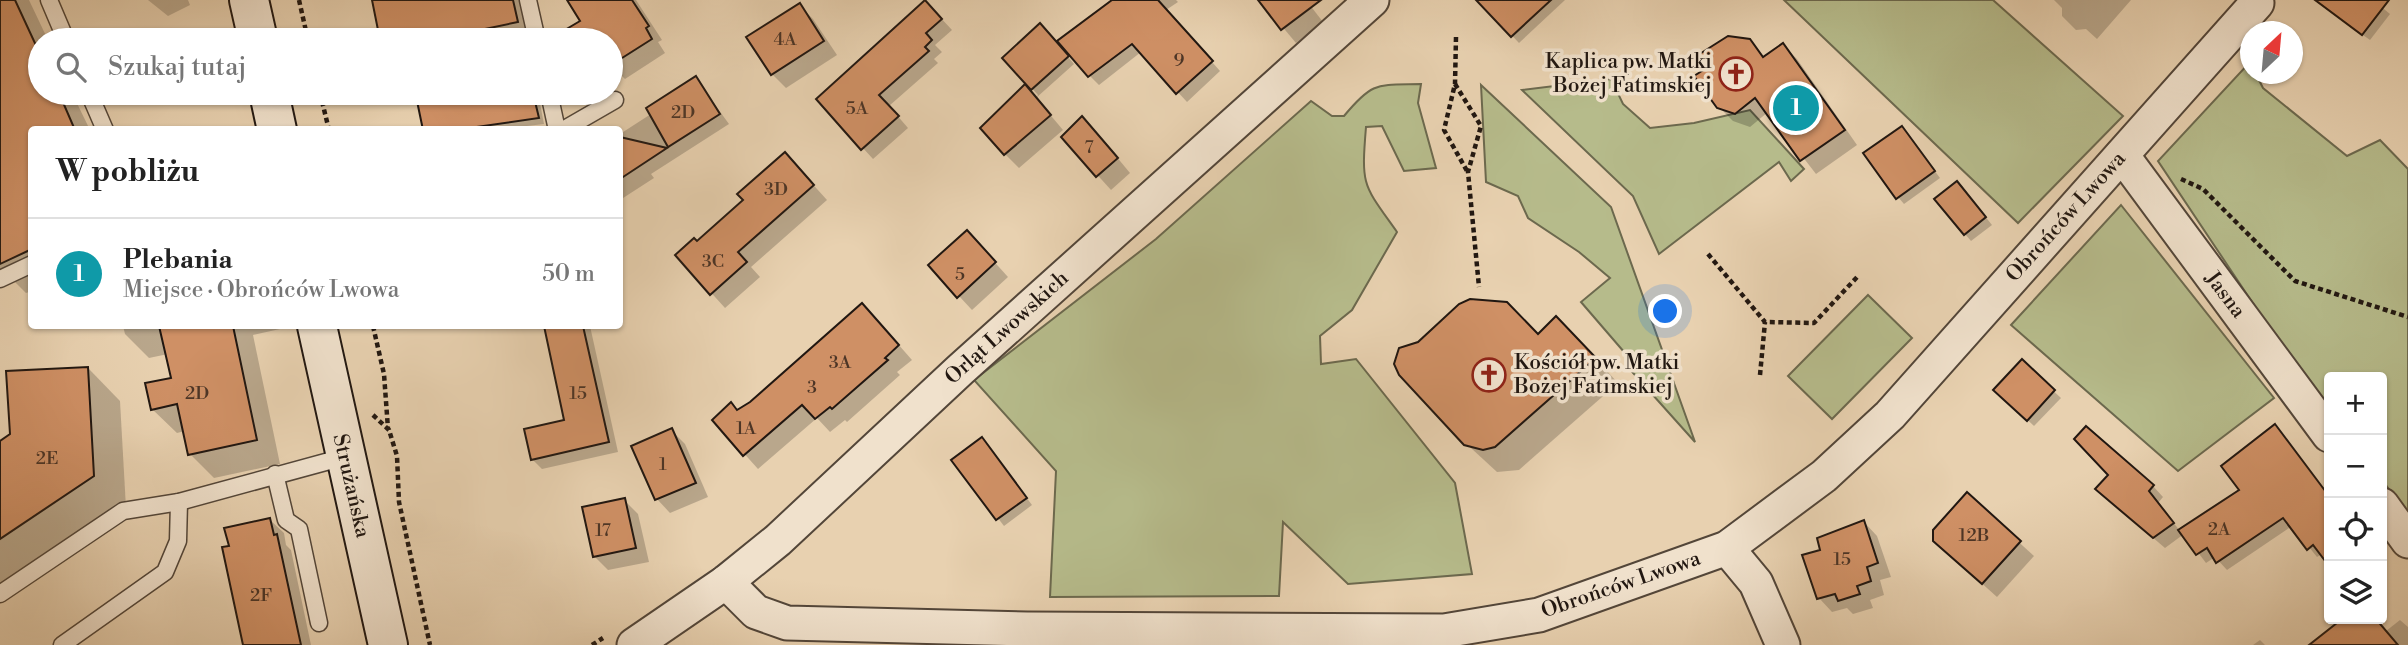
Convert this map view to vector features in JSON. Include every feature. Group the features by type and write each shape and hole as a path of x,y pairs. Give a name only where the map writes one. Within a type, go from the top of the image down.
{"main road":[{"path":"249,0 255,28"},
{"path":"272,105 276,126"},
{"name":"Strużańska","path":"318,329 388,645"}],"street":[{"name":"Orląt Lwowskich","path":"634,645 726,582 778,540 970,361 1372,0"},
{"name":"Obrońców Lwowa","path":"726,582 756,612 787,623 1027,629 1191,637 1444,631 1539,615 1727,548 1824,476 1890,415 2258,4"},
{"name":"Jasna","path":"2122,155 2324,428"},
{"path":"2387,512 2408,541"},
{"path":"1727,548 1756,583 1783,645"}],"lane":[{"path":"49,0 61,28"},
{"path":"527,0 534,28"},
{"path":"94,105 103,126"},
{"path":"552,105 556,126"},
{"path":"570,126 606,105"},
{"path":"0,279 28,266"},
{"path":"0,594 123,511 178,502 344,457"},
{"path":"275,474 286,520 299,528 320,623"},
{"path":"62,645 165,572 178,541 178,502"}],"path":[{"path":"299,0 305,28"},
{"path":"1455,37 1455,84 1444,130 1468,172"},
{"path":"1455,84 1481,126 1468,172 1479,287"},
{"path":"323,105 328,126"},
{"path":"2122,155 2203,189 2295,281 2408,317"},
{"path":"1708,254 1765,322 1760,375"},
{"path":"1765,322 1814,323 1859,275"},
{"path":"374,329 384,374 388,430 397,456 399,502 430,645"}],"green space":[{"path":"1784,0 1993,0 2123,116 2018,223"},
{"path":"2240,73 2240,84 2261,84 2347,156 2380,140 2408,169 2408,514 2387,487 2387,372 2324,372 2324,406 2302,377 2158,161"},
{"path":"1611,79 1623,104 1650,128 1694,123 1750,110 1804,169 1791,181 1779,162 1659,254 1633,196 1522,90"},
{"path":"1421,84 1418,103 1436,168 1404,171 1382,126 1366,127 1364,162 1367,184 1377,204 1397,232 1352,310 1320,336 1321,364 1356,359 1455,483 1472,574 1348,584 1283,522 1279,596 1050,597 1056,471 974,380 1156,239 1311,101 1332,116 1344,116 1362,96 1377,87"},
{"path":"1481,85 1611,207 1695,442 1626,365 1631,360 1581,302 1610,278 1579,252 1528,218 1518,196 1486,182"},
{"path":"2121,205 2274,398 2178,471 2011,325"},
{"path":"1868,295 1912,338 1832,419 1788,376"}],"building":[{"path":"0,0 15,0 28,28 28,105 64,105 73,126 28,126 28,251 0,264"},
{"path":"372,0 513,0 518,22 489,28 378,28"},
{"path":"567,0 632,0 649,26 646,28 652,39 623,57 623,28 568,28 580,21"},
{"path":"925,0 942,19 926,33 932,40 925,47 929,51 879,95 899,116 861,150 816,99"},
{"path":"1112,0 1158,0 1213,61 1176,94 1132,44 1088,77 1057,41"},
{"path":"1258,0 1321,0 1281,30"},
{"path":"1476,0 1551,0 1511,37"},
{"path":"2315,0 2389,0 2362,35"},
{"path":"800,3 824,41 771,75 746,37"},
{"path":"1040,23 1069,56 1031,90 1002,58"},
{"path":"1728,36 1750,39 1763,57 1783,43 1845,130 1800,161 1755,98 1735,114 1717,108 1694,76 1705,69 1698,55"},
{"path":"696,76 720,114 668,147 646,108"},
{"path":"1025,84 1051,115 1004,155 980,128"},
{"path":"418,105 536,105 539,118 483,126 422,126"},
{"path":"1082,116 1118,158 1096,177 1061,137"},
{"path":"1902,126 1935,171 1896,199 1863,153"},
{"path":"623,138 667,148 623,177"},
{"path":"785,152 814,185 738,252 747,262 710,295 675,255 694,238 697,241 743,200 737,194"},
{"path":"1957,181 1986,217 1964,235 1934,199"},
{"path":"967,230 996,262 957,298 928,265"},
{"name":"Kościół pw. Matki Bożej Fatimskiej","path":"1470,299 1507,302 1538,334 1556,316 1596,358 1495,447 1483,450 1464,445 1399,375 1394,364 1399,348 1418,342 1459,304"},
{"path":"862,303 899,345 885,358 888,360 832,409 830,407 815,419 802,405 743,456 712,420 731,402 737,410 750,402"},
{"path":"160,329 234,329 257,440 188,455 177,404 151,410 145,383 171,378"},
{"path":"545,329 584,329 609,442 531,460 524,429 564,420"},
{"path":"2022,359 2055,390 2027,421 1993,390"},
{"path":"88,367 94,476 0,539 0,441 10,434 6,371"},
{"path":"2275,424 2324,489 2324,559 2313,545 2307,550 2283,518 2216,563 2207,548 2196,555 2178,530 2239,490 2221,466"},
{"path":"2086,426 2154,485 2149,491 2174,523 2153,538 2095,489 2108,475 2074,439"},
{"path":"672,428 696,483 655,500 631,446"},
{"path":"982,437 1027,498 996,520 951,460"},
{"path":"1967,492 2021,541 1982,584 1933,541 1933,530"},
{"path":"625,498 636,548 593,557 582,507"},
{"path":"270,518 274,535 277,534 301,645 243,645 222,547 229,546 224,528"},
{"path":"1864,520 1878,563 1867,567 1871,581 1857,586 1860,594 1838,601 1835,594 1817,599 1802,555 1820,550 1817,538"},
{"path":"2336,624 2380,624 2398,645 2309,645"}],"place":[{"name":"Kaplica pw. Matki Bożej Fatimskiej","path":"1736,74"},
{"name":"Plebania","path":"1796,108"},
{"name":"Kościół pw. Matki Bożej Fatimskiej","path":"1489,375"}]}
